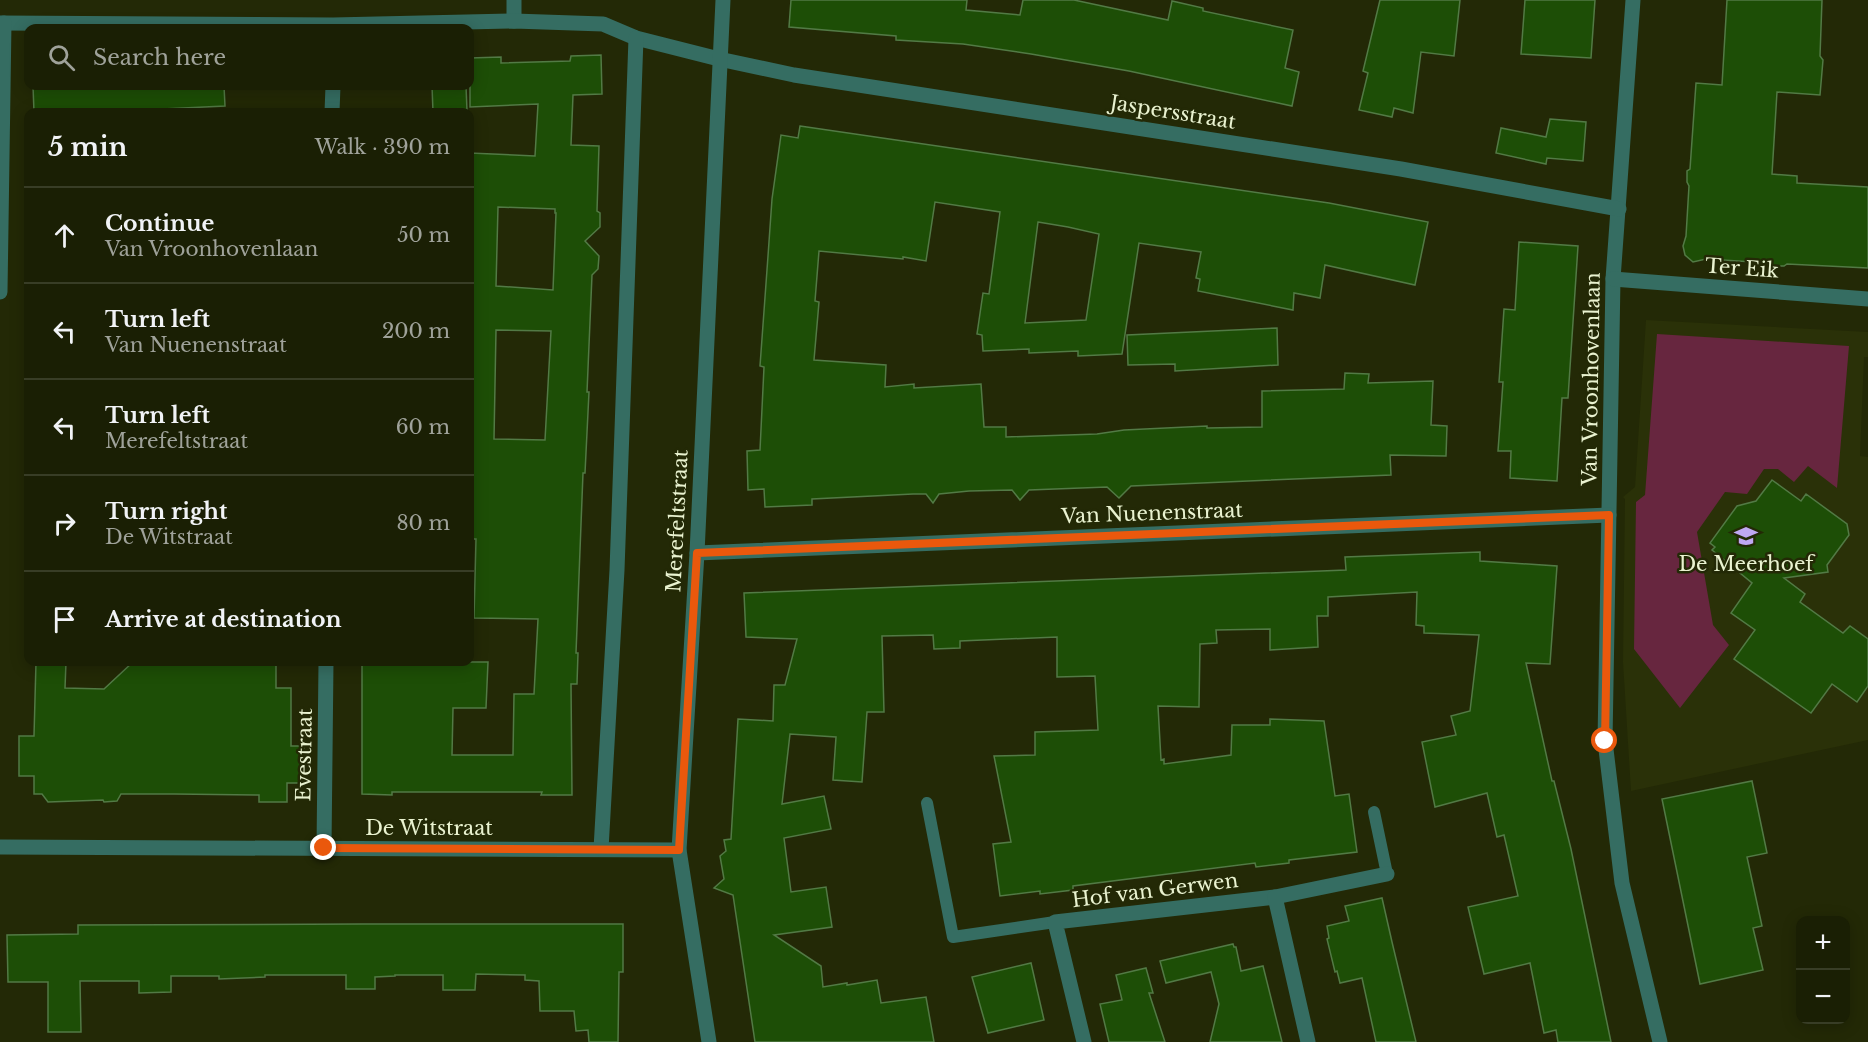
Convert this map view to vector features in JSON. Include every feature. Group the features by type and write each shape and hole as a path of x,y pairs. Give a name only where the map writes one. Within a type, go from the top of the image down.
{"street":[{"path":"514,0 514,21"},
{"name":"Merefeltstraat","path":"709,1042 679,850 697,553 723,0"},
{"name":"Van Vroonhovenlaan","path":"1633,0 1613,279 1605,741 1622,883 1660,1042"},
{"name":"Jaspersstraat","path":"424,24 514,21 603,24 636,38 794,75 1401,169 1619,209"},
{"path":"0,292 2,23"},
{"name":"Jaspersstraat","path":"2,23 85,24"},
{"path":"601,849 617,570 636,38"},
{"path":"333,90 333,108"},
{"name":"Ter Eik","path":"1613,279 1868,299"},
{"name":"Van Nuenenstraat","path":"697,553 1609,515"},
{"name":"Evestraat","path":"324,848 326,666"},
{"name":"De Witstraat","path":"0,847 679,850"},
{"name":"Hof van Gerwen","path":"1084,1042 1055,922 1275,897 1387,874"},
{"path":"1275,897 1308,1042"}],"lane":[{"path":"927,803 953,937 1055,922"},
{"path":"1374,812 1387,874"}],"shaded area":[{"name":"De Meerhoef","path":"1646,320 1868,332 1868,357 1864,357 1860,456 1868,457 1868,740 1631,791 1623,662 1625,499 1623,497 1635,487"},
{"path":"1657,334 1849,346 1837,488 1808,466 1794,482 1778,469 1764,469 1747,494 1725,492 1697,532 1713,625 1729,645 1680,708 1634,649 1636,502 1645,495"}],"building":[{"path":"791,0 967,0 966,10 1020,15 1023,0 1074,0 1168,20 1172,1 1203,8 1203,11 1293,30 1285,68 1299,72 1292,106 1129,71 1031,54 963,44 896,40 896,36 789,27"},
{"path":"1380,0 1460,0 1454,56 1421,52 1413,113 1394,108 1392,117 1359,110 1368,73 1363,71"},
{"path":"1525,0 1595,0 1591,58 1521,54"},
{"path":"1727,0 1822,0 1820,56 1823,60 1820,95 1777,92 1772,174 1797,176 1797,183 1868,187 1868,268 1787,264 1773,266 1770,263 1706,259 1693,262 1685,255 1683,246 1686,236 1689,186 1687,171 1690,169 1696,83 1722,85"},
{"path":"601,55 602,94 573,95 571,145 599,146 597,211 600,213 600,227 585,241 599,256 598,269 592,275 587,392 589,392 585,473 583,473 576,653 578,653 577,684 571,684 572,795 541,795 542,792 362,794 362,666 474,666 474,662 488,662 486,708 453,708 452,755 513,755 514,694 534,694 538,619 474,618 476,539 474,539 474,153 535,156 538,104 470,107 470,90 474,90 474,58 501,57 501,63 570,61 571,56","holes":["498,207 555,209 553,290 496,286","496,330 551,331 545,440 494,439"]},
{"path":"33,90 224,90 225,106 34,108"},
{"path":"432,90 466,90 467,108 433,108"},
{"path":"1550,119 1586,122 1583,161 1547,158 1546,164 1496,153 1501,128 1546,137"},
{"path":"800,126 1329,203 1428,222 1415,285 1325,265 1320,298 1294,293 1293,310 1198,291 1200,279 1196,278 1201,252 1139,243 1122,354 1078,356 1078,351 1029,353 1029,349 983,351 982,335 977,334 983,293 989,294 1000,212 935,202 926,261 903,257 903,259 819,251 815,301 819,302 814,360 886,365 885,387 914,384 914,388 981,384 984,427 1006,427 1006,437 1097,434 1124,430 1207,426 1207,428 1262,427 1262,391 1344,389 1345,373 1369,374 1368,383 1433,381 1431,425 1447,426 1446,456 1390,455 1391,475 1131,486 1119,498 1107,487 1029,490 1020,500 1012,490 969,491 939,494 933,503 926,494 913,494 812,499 812,505 765,507 764,489 748,490 747,451 760,450 764,367 760,366 772,199 781,135 798,138","holes":["1038,222 1099,234 1086,320 1025,323"]},
{"path":"1519,242 1578,246 1568,398 1562,398 1557,481 1510,478 1511,451 1498,451 1503,382 1499,382 1504,309 1515,310"},
{"path":"1277,328 1278,365 1175,371 1175,364 1128,365 1127,335"},
{"path":"1772,480 1801,501 1806,494 1847,524 1849,535 1827,565 1828,572 1784,578 1805,594 1800,602 1843,633 1850,626 1868,639 1868,686 1857,702 1832,684 1811,713 1734,659 1755,630 1731,613 1752,583 1712,550 1715,547 1710,543 1737,506 1756,501"},
{"path":"1480,552 1480,561 1557,566 1550,664 1526,663 1552,781 1554,781 1571,849 1611,1042 1558,1042 1556,1030 1544,1033 1530,963 1484,974 1468,907 1518,896 1504,835 1497,837 1487,793 1435,807 1422,742 1456,735 1451,716 1470,711 1479,635 1424,633 1424,626 1416,625 1417,592 1328,597 1328,616 1317,616 1318,647 1270,650 1270,629 1216,630 1217,643 1200,644 1199,707 1158,706 1161,760 1164,759 1164,764 1231,755 1232,725 1270,725 1270,719 1324,721 1335,796 1349,794 1357,852 1289,860 1289,863 1256,867 1255,863 1073,886 1073,890 1040,894 1040,891 1000,896 993,844 1011,842 994,756 1035,755 1035,732 1098,730 1095,676 1057,677 1057,637 960,641 960,648 934,649 933,635 882,636 884,712 867,712 862,782 833,780 836,737 790,734 782,804 824,796 831,829 784,838 791,892 826,887 832,927 774,935 821,966 823,987 877,980 881,1003 926,997 934,1042 755,1042 733,895 714,888 724,879 720,856 726,851 724,840 731,839 738,719 773,721 774,685 785,685 797,639 746,637 744,593 1346,570 1345,557"},
{"path":"36,666 66,666 65,688 104,689 129,666 276,666 276,688 291,688 291,746 304,746 304,783 287,783 287,802 259,802 259,795 121,794 117,801 48,802 42,794 34,794 34,776 19,776 19,736 34,736"},
{"path":"1752,781 1767,853 1747,857 1762,926 1753,928 1763,970 1700,984 1662,799"},
{"path":"1382,898 1416,1042 1376,1042 1362,978 1340,983 1327,939 1329,938 1327,926 1349,921 1345,906"},
{"path":"623,924 623,972 619,972 618,1042 589,1042 588,1030 576,1031 574,1011 540,1011 539,981 525,980 525,975 476,974 475,990 443,990 443,975 375,977 375,989 346,989 346,975 265,975 265,977 219,979 219,976 171,976 171,992 139,993 139,981 80,981 81,1032 48,1032 48,982 8,982 7,935 78,934 78,925"},
{"path":"1233,944 1236,947 1241,971 1263,966 1282,1042 1210,1042 1219,1004 1211,972 1166,983 1160,961"},
{"path":"1031,963 1044,1020 988,1033 972,977"},
{"path":"1146,968 1153,993 1149,993 1165,1042 1109,1042 1100,1004 1122,1000 1116,975"}],"place":[{"name":"De Meerhoef","path":"1746,536"}],"route":[{"path":"324,848 679,850 697,553 1609,515 1605,741"}]}
